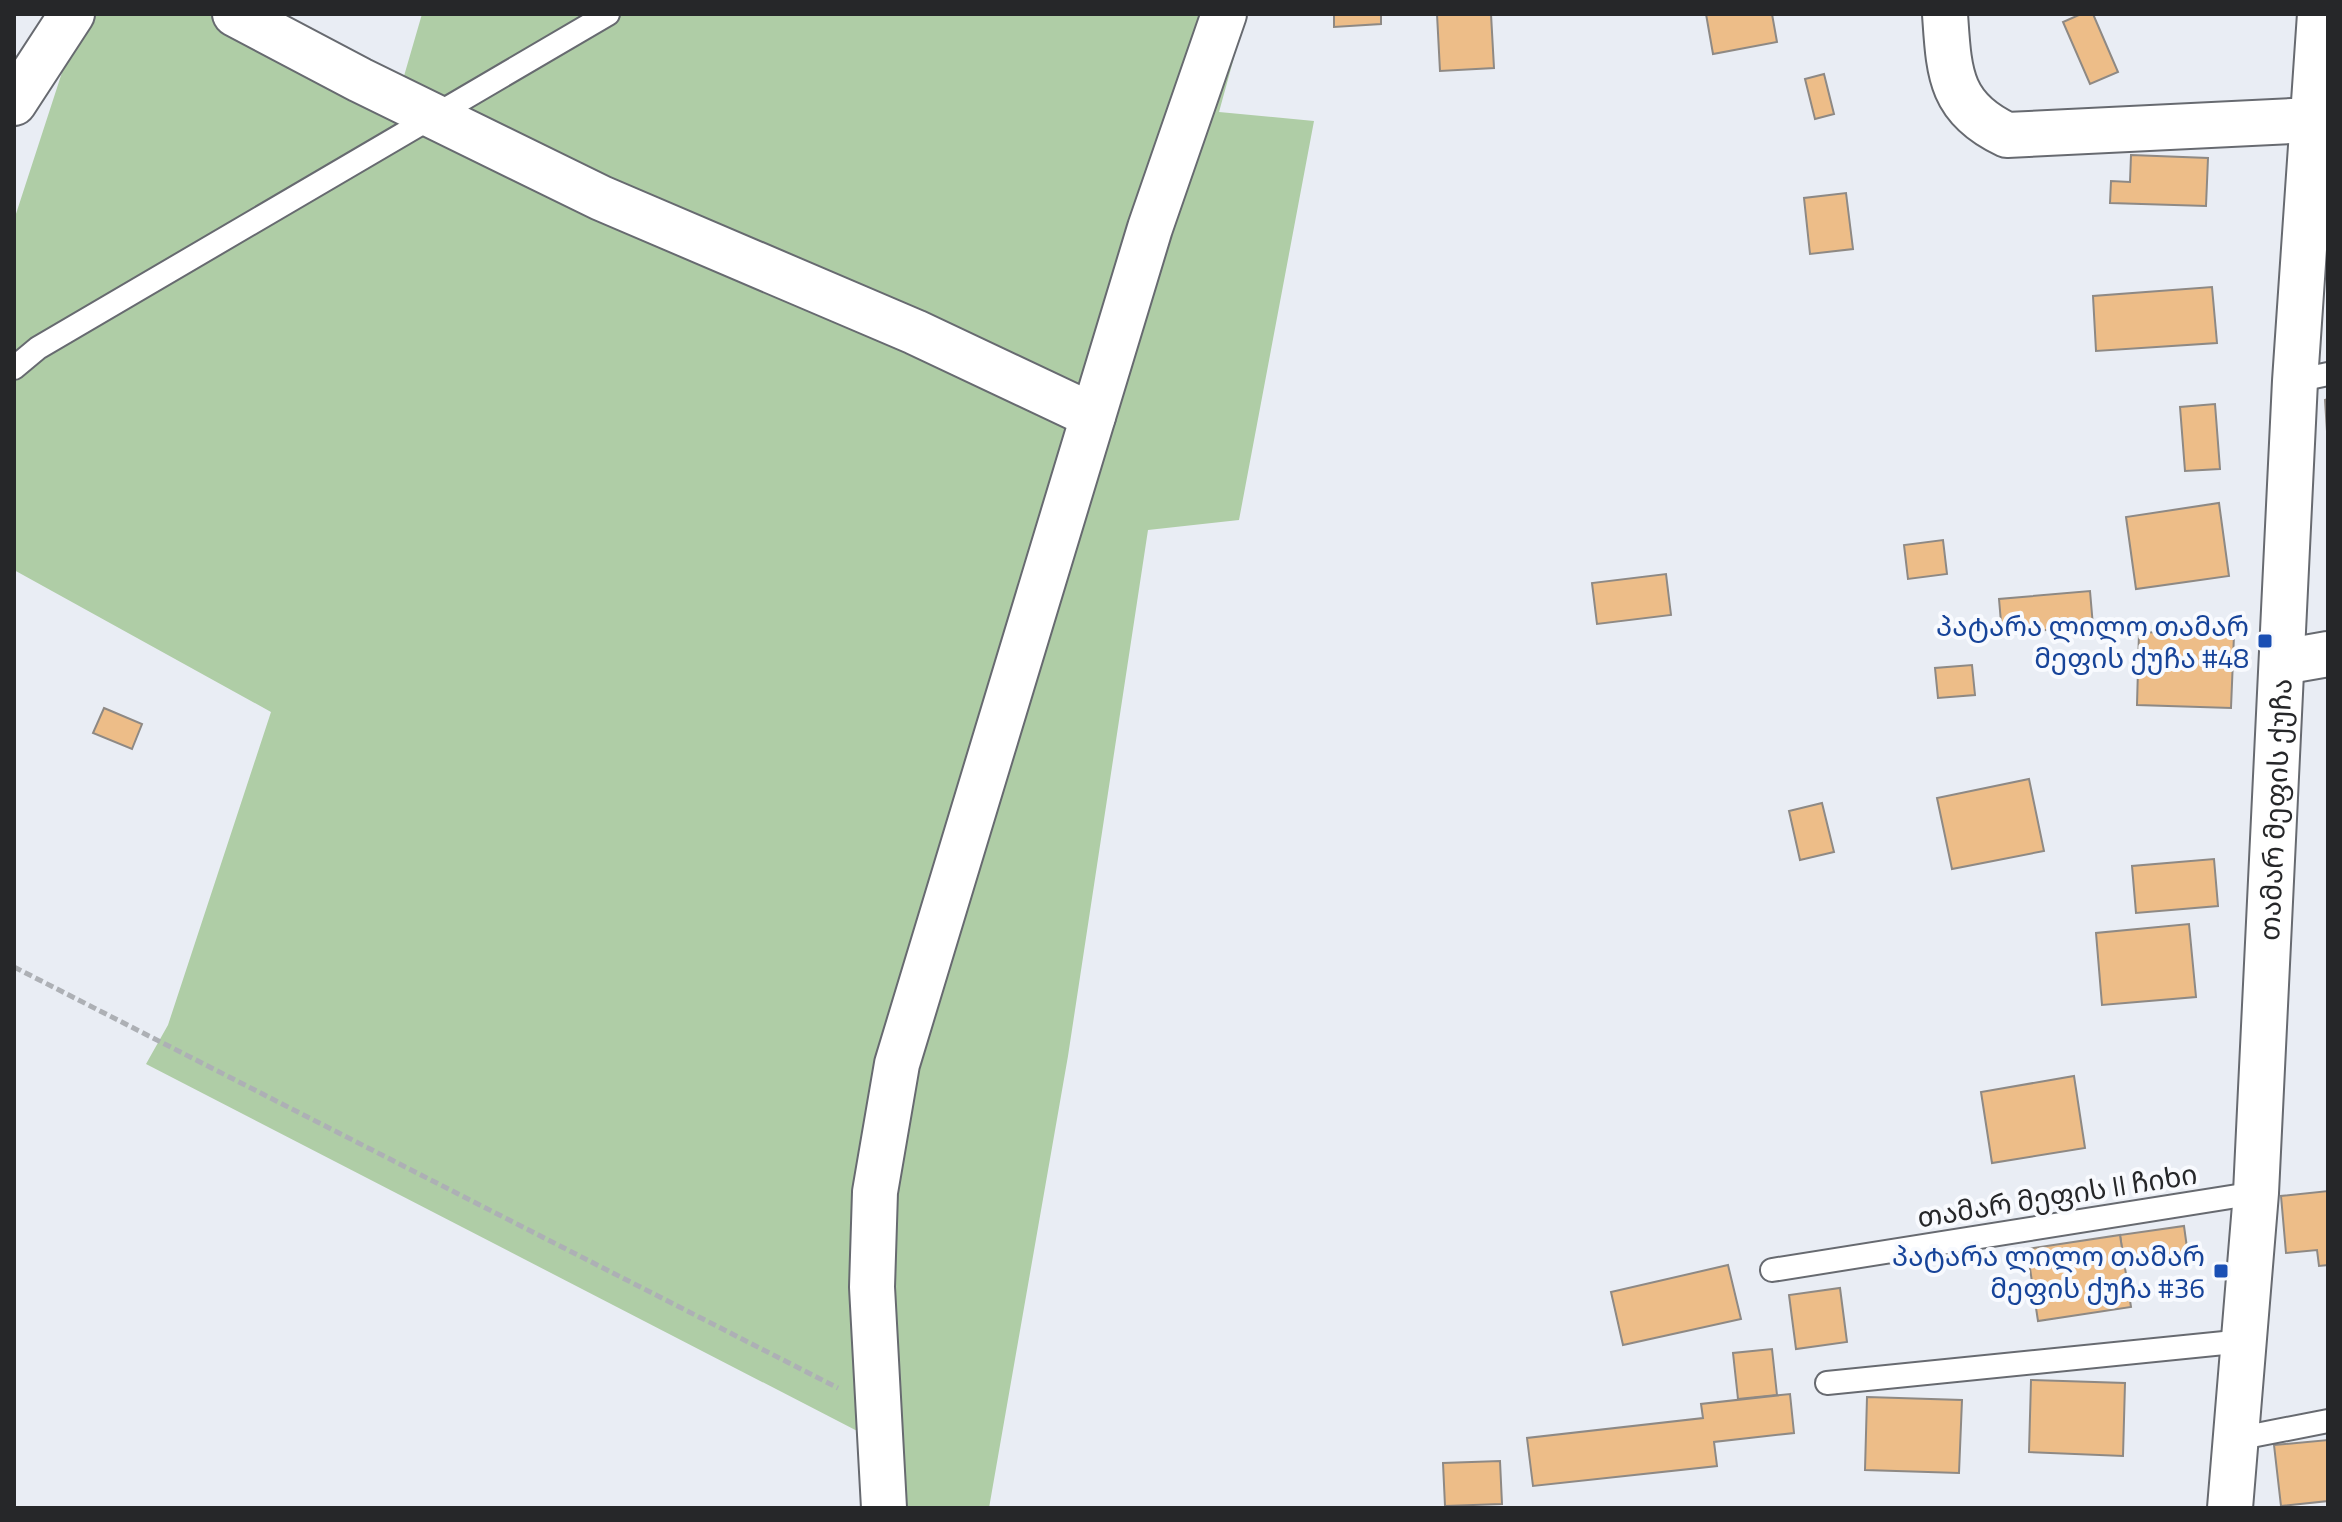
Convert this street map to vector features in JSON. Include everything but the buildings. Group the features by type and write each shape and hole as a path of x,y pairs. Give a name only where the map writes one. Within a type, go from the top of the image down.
{"street":[{"path":"14,103 72,14"},
{"path":"235,14 601,198 915,332 1093,416"},
{"path":"884,1508 872,1287 875,1192 897,1064 1150,228 1224,14"},
{"path":"1945,14 1954,85 1966,108 1981,123 2007,135 2312,120"},
{"name":"თამარ მეფის ქუჩა","path":"2230,1508 2256,1193 2282,662 2311,378 2312,120 2320,14"},
{"path":"2282,662 2328,654"}],"lane":[{"path":"14,368 38,348 608,14"},
{"name":"თამარ მეფის II ჩიხი","path":"1772,1270 2256,1193"},
{"path":"1827,1383 2244,1341"},
{"path":"2236,1439 2328,1421"}],"path":[{"path":"14,967 878,1408"}],"green space":[{"path":"81,14 277,14 404,76 422,14 1246,14 1219,112 1314,121 1239,520 1148,530 1068,1056 989,1508 866,1508 865,1435 146,1064 168,1025 271,712 14,570 14,220"}],"place":[{"name":"პატარა ლილო თამარ მეფის ქუჩა #48","path":"2265,641"},
{"name":"პატარა ლილო თამარ მეფის ქუჩა #36","path":"2221,1271"}]}
